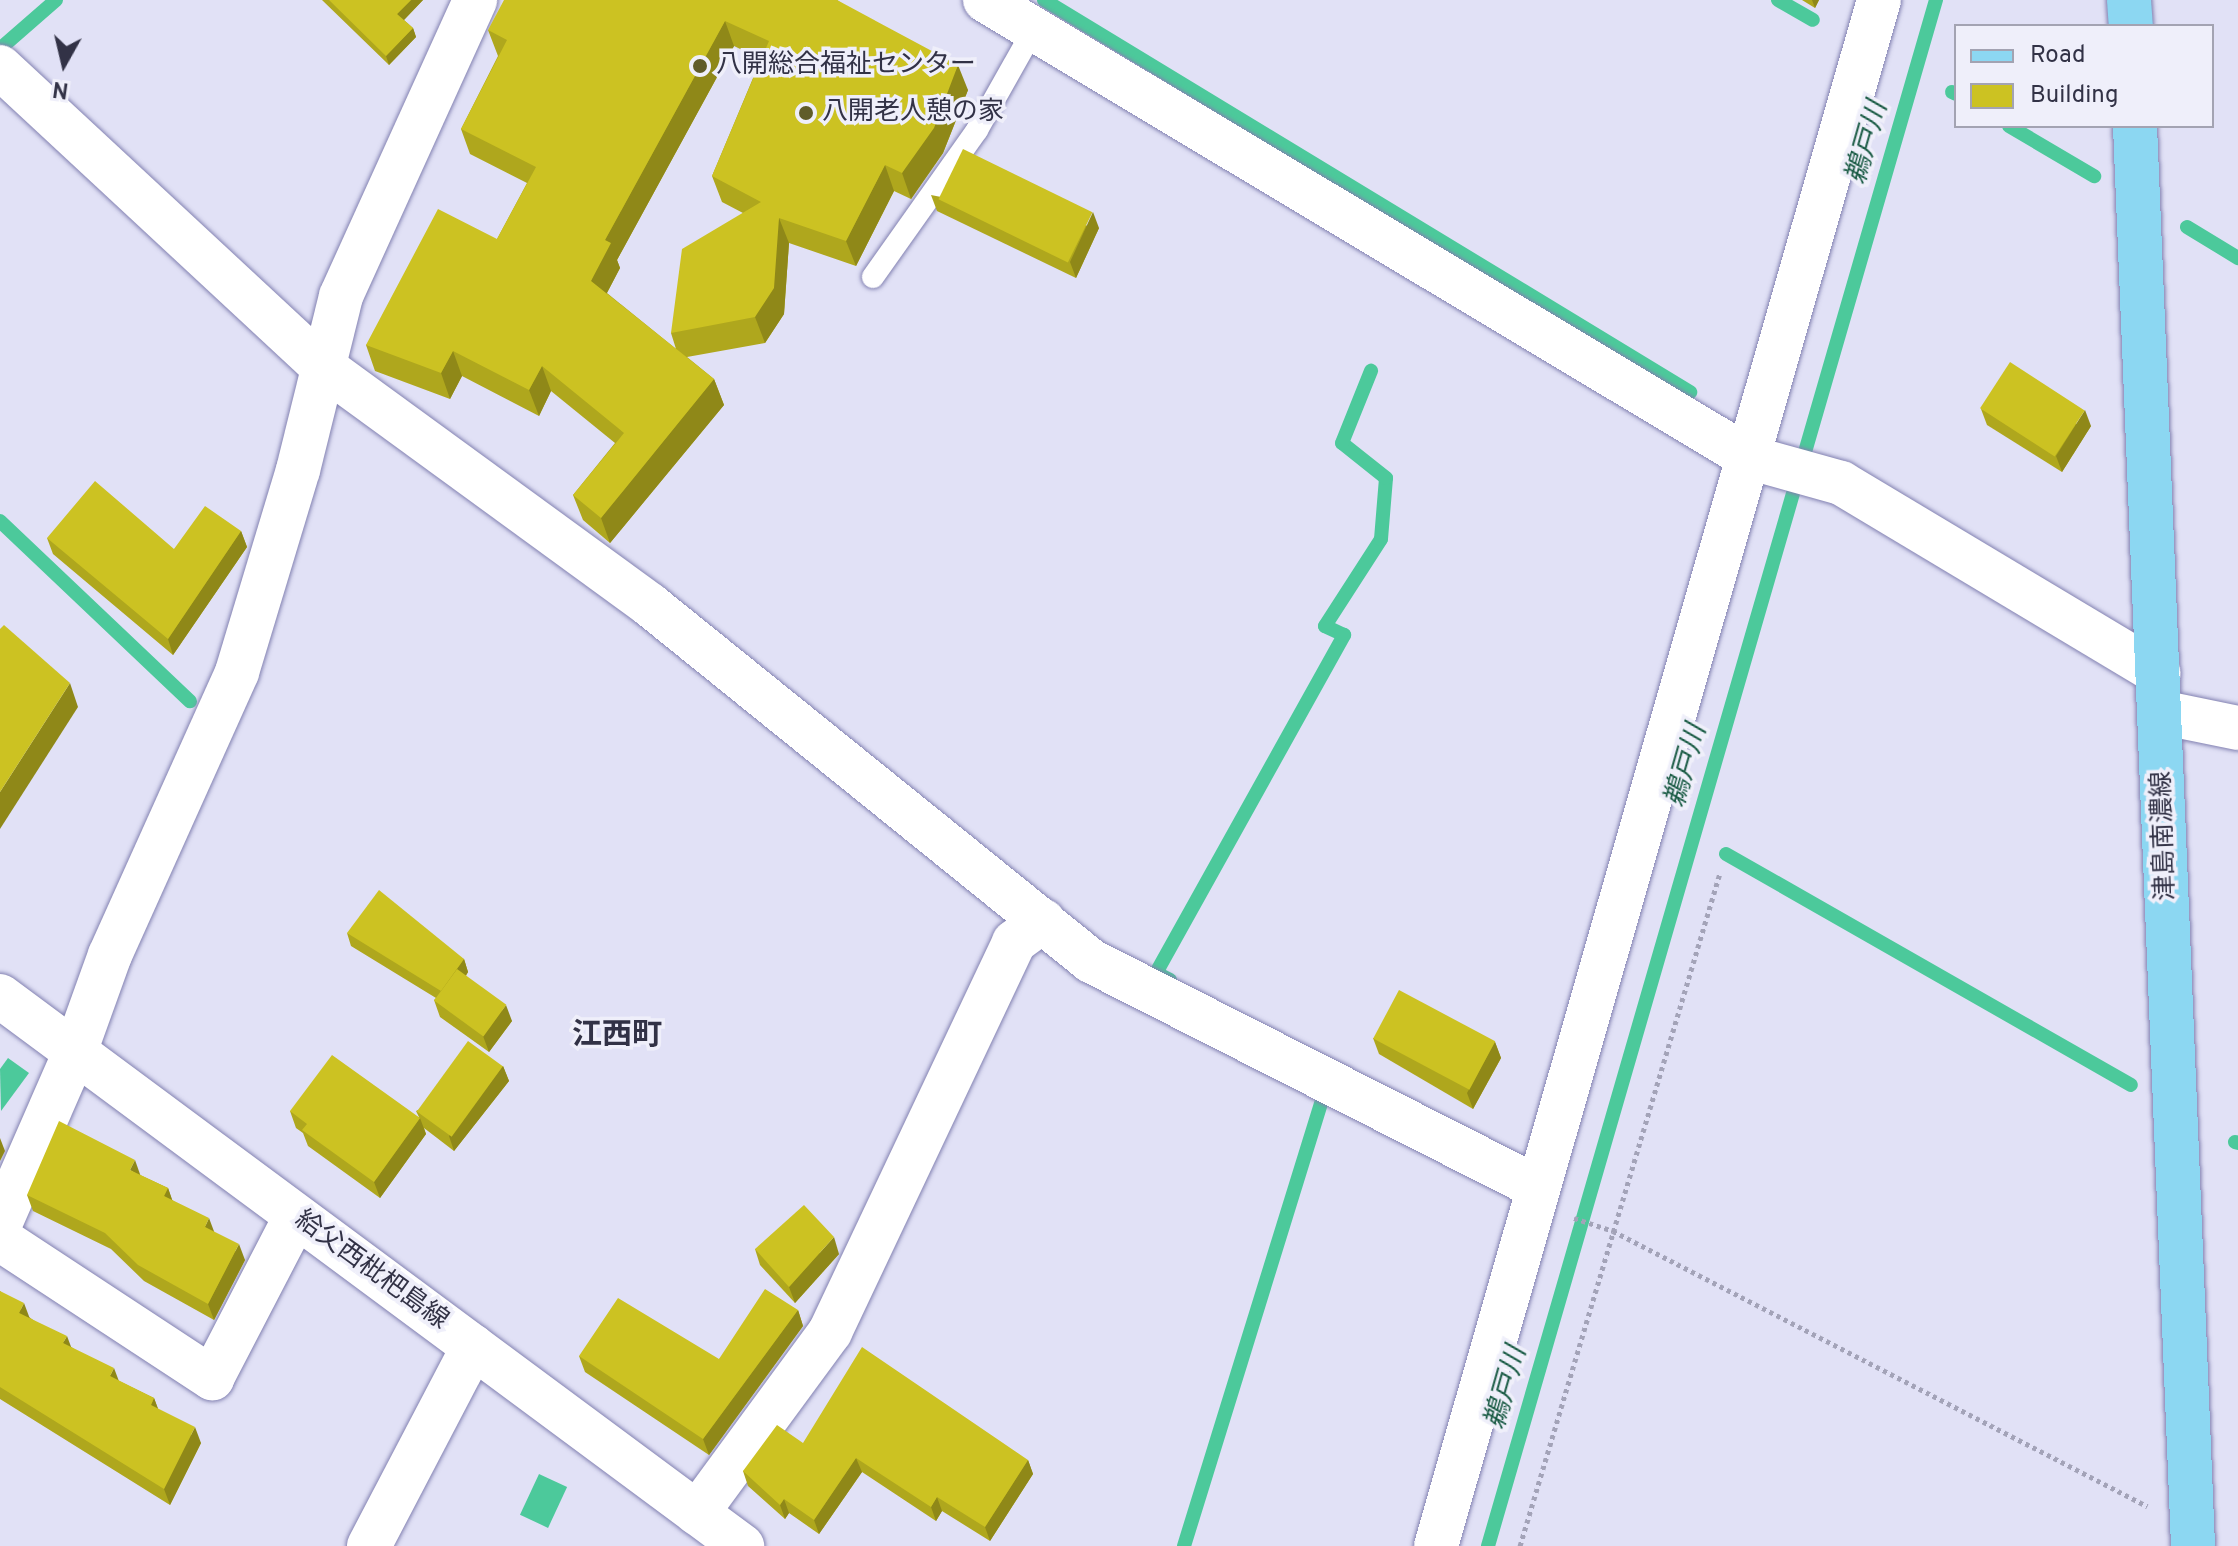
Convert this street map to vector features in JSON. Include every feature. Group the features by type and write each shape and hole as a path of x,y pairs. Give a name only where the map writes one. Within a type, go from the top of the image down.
{"main road":[{"path":"2129,0 2131,24"},
{"name":"津島南濃線","path":"2135,128 2193,1538"}],"street":[{"path":"0,1224 75,1052 110,955 237,672 298,470 321,365 341,296 475,0"},
{"path":"985,0 1761,461 1829,479 2160,693 2238,728"},
{"path":"1436,1546 1536,1187 1761,461 1879,0"},
{"path":"0,67 321,365 662,615 1091,961 1536,1187"},
{"path":"697,1513 830,1332 1014,942 1043,921"},
{"name":"給父西枇杷島線","path":"0,996 742,1546"},
{"path":"0,1239 212,1378 296,1216"},
{"path":"369,1546 473,1347"}],"lane":[{"path":"873,277 977,130 1034,29"}],"path":[{"path":"1520,1546 1720,873"},
{"path":"1570,1217 1613,1231 2193,1538"}],"shaded area":[{"path":"8,1058 29,1073 1,1111 0,1069"},
{"path":"539,1474 567,1487 548,1528 520,1515"}],"building":[{"path":"329,0 411,0 397,14 413,28 386,56"},
{"path":"504,0 837,0 958,65 934,128 902,173 885,165 846,241 779,218 774,288 755,317 671,333 682,249 761,202 712,176 769,41 725,21 605,240 611,243 591,281 714,379 601,518 573,495 624,433 542,366 529,390 453,351 441,373 366,345 438,209 497,239 536,167 461,129 507,40 488,30"},
{"path":"963,149 1092,212 1068,262 938,199"},
{"path":"2010,362 2085,410 2055,457 1980,408"},
{"path":"95,481 174,549 205,506 241,531 168,639 47,538"},
{"path":"4,625 70,683 0,792 0,629"},
{"path":"379,890 464,959 441,991 347,933"},
{"path":"457,969 506,1005 483,1036 434,1001"},
{"path":"1399,990 1495,1041 1469,1090 1373,1039"},
{"path":"468,1041 503,1066 452,1137 417,1111"},
{"path":"332,1055 420,1118 374,1182 302,1130 307,1124 290,1111"},
{"path":"59,1121 135,1160 130,1170 168,1188 164,1196 209,1218 205,1227 239,1244 208,1304 138,1265 105,1233 27,1195"},
{"path":"804,1205 834,1237 789,1287 755,1249"},
{"path":"765,1289 798,1310 703,1439 579,1356 618,1298 719,1359"},
{"path":"0,1291 24,1303 19,1313 67,1336 63,1343 114,1368 110,1376 154,1398 151,1405 195,1427 164,1489 0,1387"},
{"path":"862,1347 1028,1460 985,1527 937,1497 931,1507 856,1458 814,1520 784,1499 780,1505 743,1471 777,1425 803,1443"}],"waterway":[{"path":"1,48 56,0"},
{"path":"1044,0 1690,392"},
{"path":"1778,0 1813,20"},
{"name":"鵜戸川","path":"1488,1546 1936,0"},
{"path":"2012,128 2094,176"},
{"path":"2187,227 2238,258"},
{"path":"1170,980 1156,973 1344,635 1325,626 1381,539 1386,478 1342,443 1371,371"},
{"path":"0,521 190,701"},
{"path":"1726,854 2131,1085"},
{"path":"1184,1546 1323,1098"}],"place":[{"name":"八開総合福祉センター","path":"700,66"},
{"name":"八開老人憩の家","path":"806,113"}],"district":[{"name":"江西町","path":"617,1037"}]}
